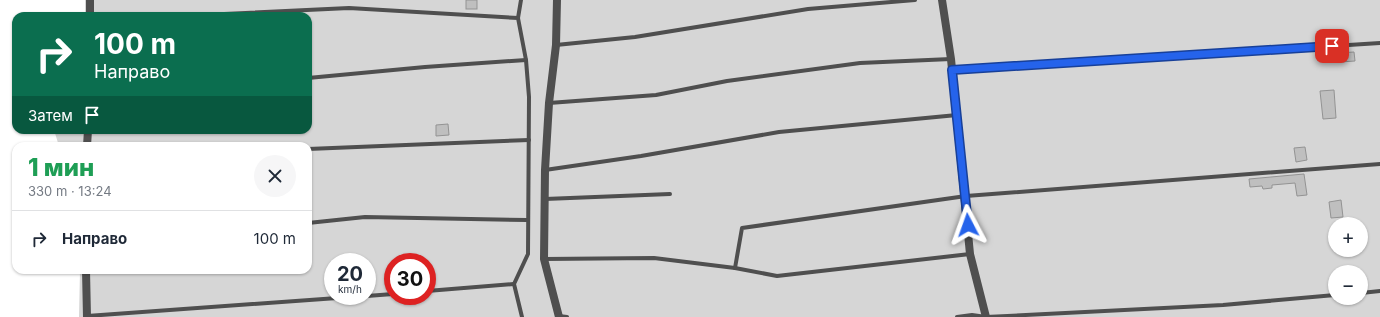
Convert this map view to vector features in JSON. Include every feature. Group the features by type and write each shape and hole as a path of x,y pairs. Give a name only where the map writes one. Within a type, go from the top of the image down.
{"street":[{"path":"90,0 90,12"},
{"path":"557,0 556,46 549,103 545,170 544,259 561,317"},
{"path":"942,0 951,59 966,196 970,254 986,317"},
{"path":"86,274 86,316"}],"lane":[{"path":"521,0 518,18 526,60 529,96 530,186 527,220 528,254 514,284 522,317"},
{"path":"556,46 635,37 808,9 915,0"},
{"path":"266,12 349,8 518,18"},
{"path":"952,70 1380,43"},
{"path":"549,103 656,95 727,81 860,63 951,59"},
{"path":"312,78 426,66 526,60"},
{"path":"545,170 641,156 779,132 957,115"},
{"path":"312,149 529,140"},
{"path":"735,268 742,228 966,196 1380,164"},
{"path":"544,199 670,194"},
{"path":"312,223 365,217 527,220"},
{"path":"544,259 654,258 735,268 777,276 970,254"},
{"path":"436,290 514,284"},
{"path":"1368,292 1380,291"},
{"path":"957,317 972,315 986,317 1222,305 1328,296"},
{"path":"86,316 324,299"}],"shaded area":[{"path":"85,0 1380,0 1380,317 79,317 80,274 312,274 312,142 58,142 55,134 312,134 312,12 85,12"}],"building":[{"path":"466,0 477,0 477,9 466,9"},
{"path":"1354,52 1355,61 1340,62 1339,53"},
{"path":"1334,90 1336,118 1323,119 1320,91"},
{"path":"448,124 449,135 436,136 436,125"},
{"path":"1305,147 1307,160 1296,162 1294,148"},
{"path":"1304,174 1307,195 1297,196 1295,183 1272,185 1272,188 1263,189 1262,186 1250,187 1249,179"},
{"path":"1341,200 1343,217 1331,217 1329,202"}],"route":[{"path":"968,225 952,70 1332,46"}]}
